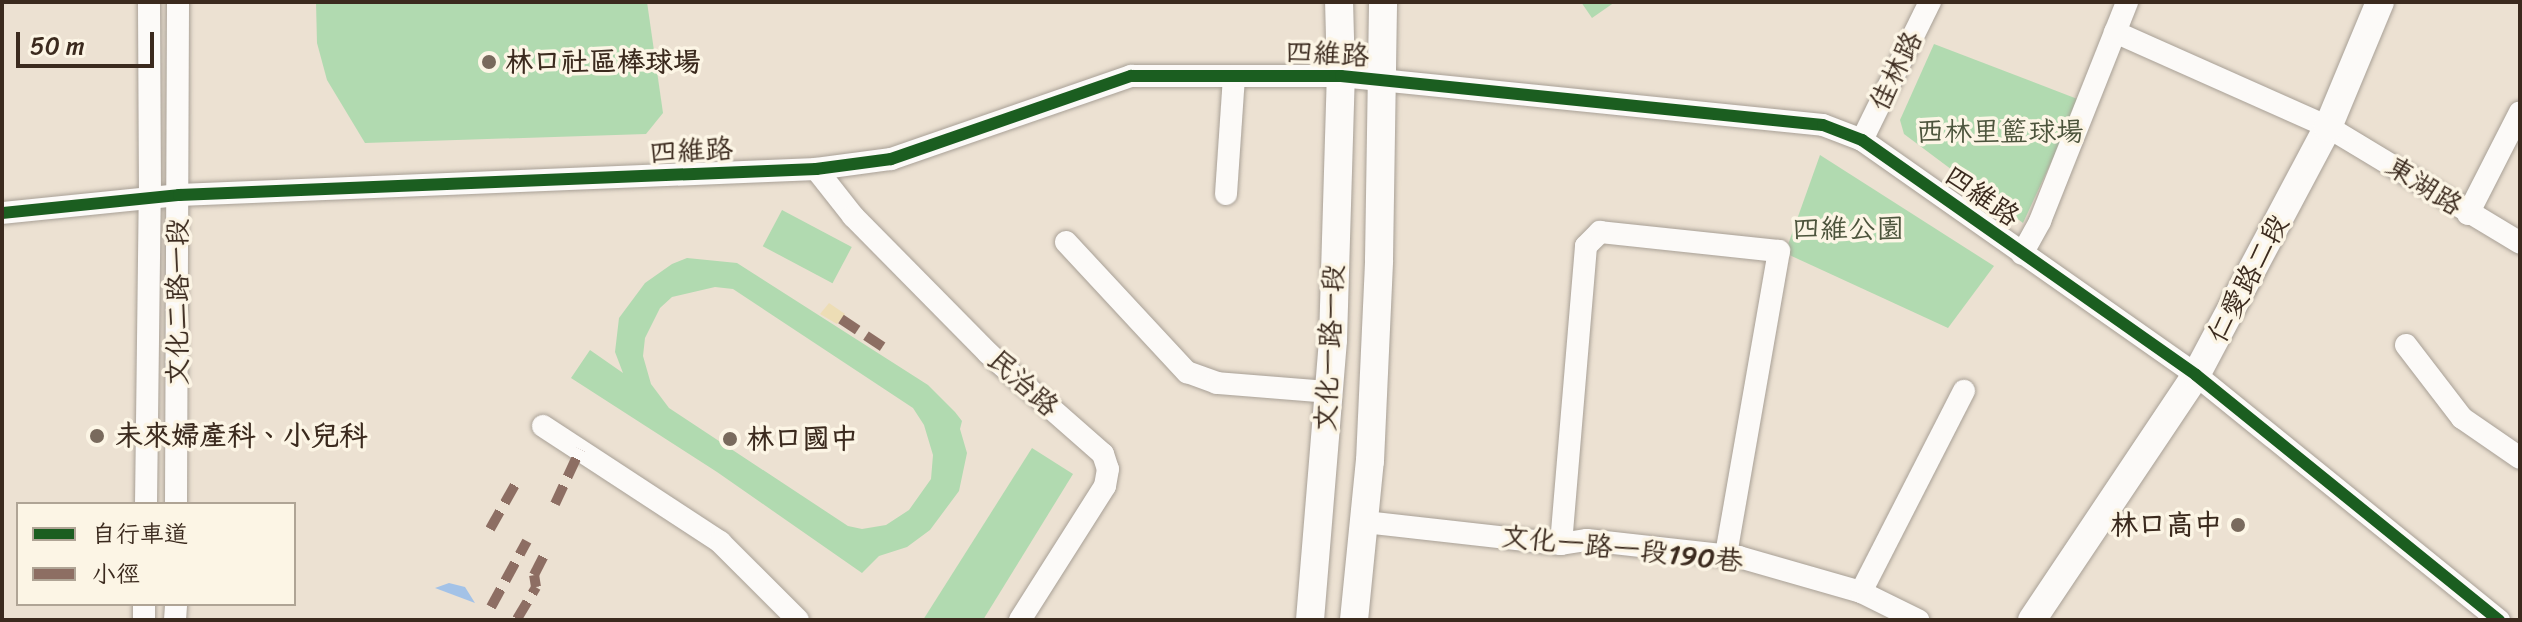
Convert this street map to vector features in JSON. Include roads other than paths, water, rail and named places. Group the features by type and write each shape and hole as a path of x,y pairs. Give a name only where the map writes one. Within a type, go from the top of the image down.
{"main road":[{"name":"文化一路一段","path":"1310,620 1329,392 1341,76 1339,2"},
{"name":"文化一路一段","path":"1354,620 1365,522 1379,275 1383,2"},
{"name":"仁愛路二段","path":"2032,620 2196,375 2328,127 2380,2"}],"street":[{"name":"文化二路一段","path":"146,502 149,2"},
{"name":"文化二路一段","path":"176,502 178,2"},
{"name":"佳林路","path":"1862,140 1930,2"},
{"path":"2022,254 2040,221 2127,2"},
{"name":"東湖路","path":"2115,32 2328,127 2520,243"},
{"name":"四維路","path":"2,213 179,195 816,169 891,159 1131,76 1341,76 1823,125 1862,140 2196,375 2499,620"},
{"path":"1226,194 1234,76"},
{"path":"2468,214 2520,112"},
{"name":"民治路","path":"816,169 853,216 988,353 1103,454 1108,469 1105,486 1020,620"},
{"path":"1561,544 1586,246 1600,232 1779,251 1726,556"},
{"path":"1066,242 1187,372 1217,383 1329,392"},
{"path":"2406,345 2462,418 2520,458"},
{"path":"1861,592 1964,391"},
{"path":"543,426 720,542 798,620"},
{"name":"文化一路一段190巷","path":"1365,522 1561,544 1587,540 1726,556 1861,592 1918,620"}],"water":[{"path":"449,583 465,587 475,603 435,588"}],"place":[{"name":"林口社區棒球場","path":"489,62"},
{"name":"未來婦產科、小兒科","path":"97,436"},
{"name":"林口國中","path":"730,439"},
{"name":"林口高中","path":"2238,525"}],"park label":[{"name":"西林里籃球場","path":"2000,132"},
{"name":"四維公園","path":"1848,229"}]}
